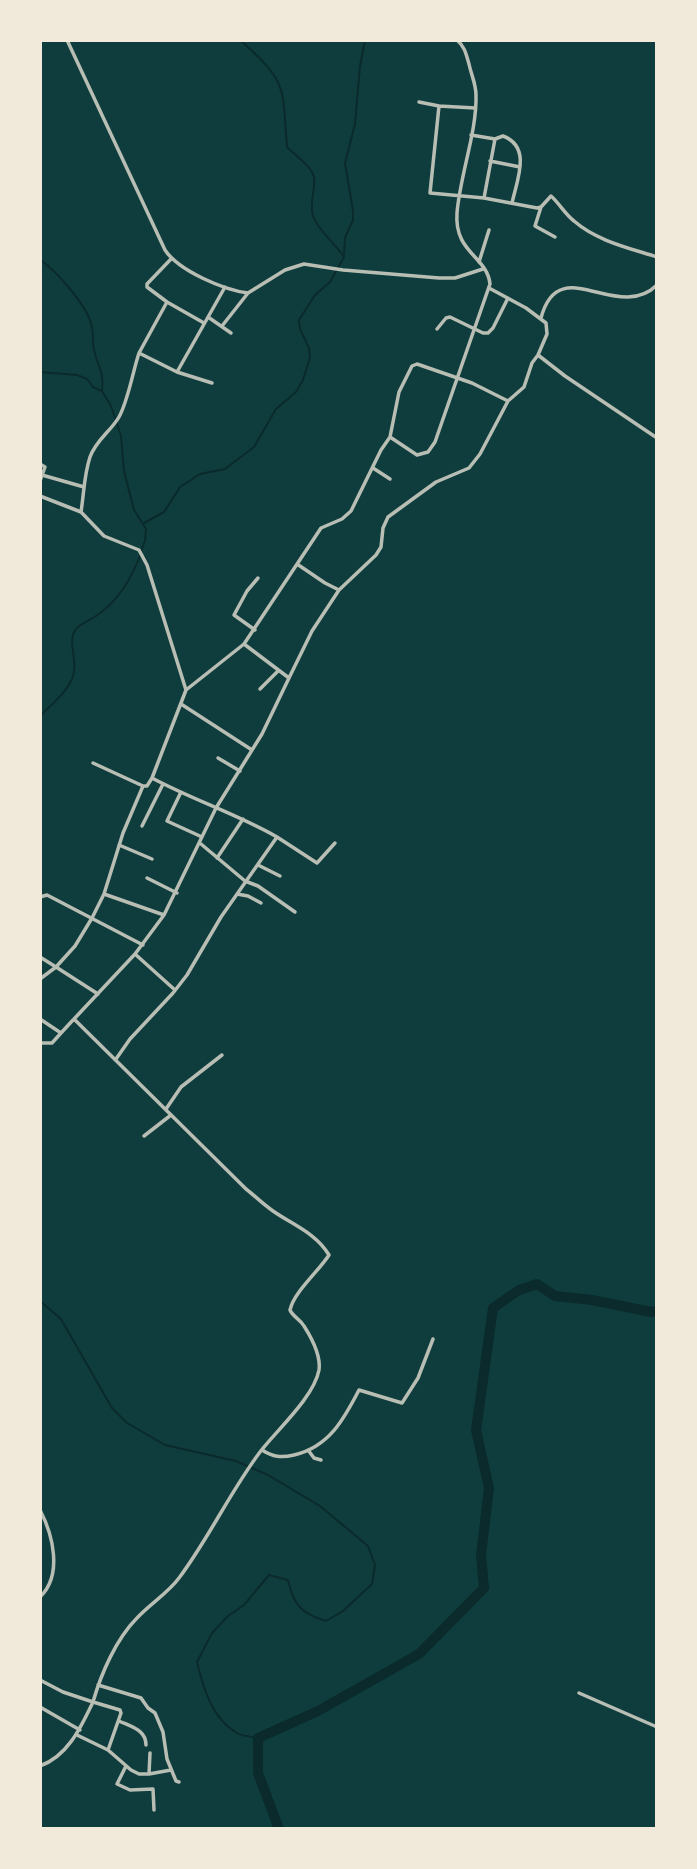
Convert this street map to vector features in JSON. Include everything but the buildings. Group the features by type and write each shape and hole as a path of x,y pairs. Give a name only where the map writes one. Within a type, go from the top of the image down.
{"street":[{"path":"66,40 171,259 187,270 225,287 248,293"},
{"path":"390,437 417,455 428,452 435,442 489,288 489,276 466,249 457,233 459,195 475,108 475,84 466,52 457,40"},
{"path":"419,102 475,108"},
{"path":"439,106 429,192 435,195 484,198 531,208 541,207"},
{"path":"471,135 495,139 503,136 511,139 518,147 520,167 512,203"},
{"path":"484,198 495,139"},
{"path":"490,161 520,167"},
{"path":"555,237 535,226 541,207 551,196 582,228 608,241 657,257"},
{"path":"479,262 489,230"},
{"path":"171,259 147,287 204,323"},
{"path":"222,326 248,293 285,270 303,264 343,270 455,278 483,269"},
{"path":"541,318 550,296 558,292 583,287 604,295 632,298 647,293 657,285"},
{"path":"177,372 225,287"},
{"path":"40,1044 52,1043 143,945 164,915 216,808 252,750 312,631 339,590 376,555 381,547 383,528 388,517 436,482 469,468 475,462 508,401 524,387 532,363 547,334 547,327 541,318 489,288"},
{"path":"437,329 450,317 486,334 491,331 508,298"},
{"path":"81,512 90,456 123,409 139,353 167,302"},
{"path":"208,317 231,333"},
{"path":"139,353 177,372 212,383"},
{"path":"538,355 657,438"},
{"path":"93,763 147,786 186,690 244,644 321,528 342,519 351,511 390,437 399,393 412,366 421,365 456,377 508,401"},
{"path":"40,464 45,467 40,481"},
{"path":"373,468 390,479"},
{"path":"43,475 85,487"},
{"path":"40,496 81,512 104,536 139,550 147,565 186,690"},
{"path":"297,564 339,590"},
{"path":"255,630 234,615 247,591 258,578"},
{"path":"244,644 289,678"},
{"path":"260,689 278,671"},
{"path":"181,704 252,750"},
{"path":"218,758 240,771"},
{"path":"152,778 243,818 277,836 317,863 335,843"},
{"path":"142,826 163,784"},
{"path":"40,979 56,967 75,946 92,918 104,894 119,845 143,786"},
{"path":"181,792 167,821 203,838"},
{"path":"217,858 243,818"},
{"path":"116,1060 130,1039 175,990 277,836"},
{"path":"200,844 245,881 295,912"},
{"path":"119,845 152,859"},
{"path":"258,865 280,876"},
{"path":"147,878 177,893"},
{"path":"104,894 164,915"},
{"path":"237,894 261,903"},
{"path":"40,897 47,895 143,945"},
{"path":"135,954 175,990"},
{"path":"40,957 98,994"},
{"path":"40,1019 61,1033"},
{"path":"40,1766 54,1759 78,1732 98,1685 127,1629 178,1580 254,1460 315,1381 319,1370 317,1354 304,1326 290,1310 293,1300 330,1255 317,1240 246,1189 74,1019"},
{"path":"166,1110 181,1087 222,1055"},
{"path":"144,1136 171,1115"},
{"path":"262,1450 272,1456 284,1457 320,1446 340,1424 359,1390 402,1403 418,1378 433,1339"},
{"path":"308,1450 314,1458 321,1460"},
{"path":"40,1510 51,1540 53,1565 51,1583 40,1597"},
{"path":"40,1680 63,1692 120,1710 119,1721 108,1750"},
{"path":"98,1685 141,1698 148,1709 155,1713 163,1732 171,1770 179,1782"},
{"path":"579,1693 657,1727"},
{"path":"40,1707 108,1750 139,1774 171,1770"},
{"path":"119,1721 142,1732 146,1745"},
{"path":"149,1774 150,1753"},
{"path":"126,1766 117,1784 130,1790 153,1789 154,1810"}],"waterway":[{"path":"144,523 164,512 180,487 200,474 225,469 254,447 276,409 296,392 310,358 299,320 315,295 330,282 344,257 313,216 312,173 287,147 280,87 267,66 240,40"},
{"path":"344,255 345,238 353,220 345,163 355,124 365,40"},
{"path":"40,260 70,288 88,316 101,373 102,391"},
{"path":"40,372 77,375 87,379 93,387 102,391 111,406 121,436 124,471 134,510 146,529 141,551"},
{"path":"40,716 62,694 72,679 74,633 79,626 104,610 117,597 140,556"},
{"path":"279,1829 258,1773 258,1738 318,1711 419,1654 484,1588 481,1555 489,1488 476,1430 493,1308 519,1290 537,1284 555,1296 657,1311"},
{"path":"40,1301 61,1319 112,1408 127,1423 165,1445 236,1461 268,1475 320,1506 368,1546 375,1565 372,1584 343,1611 326,1621 310,1615 300,1607 288,1580 269,1575 244,1605 228,1616 212,1633 197,1662 210,1702 228,1727 239,1734 258,1738"}]}
